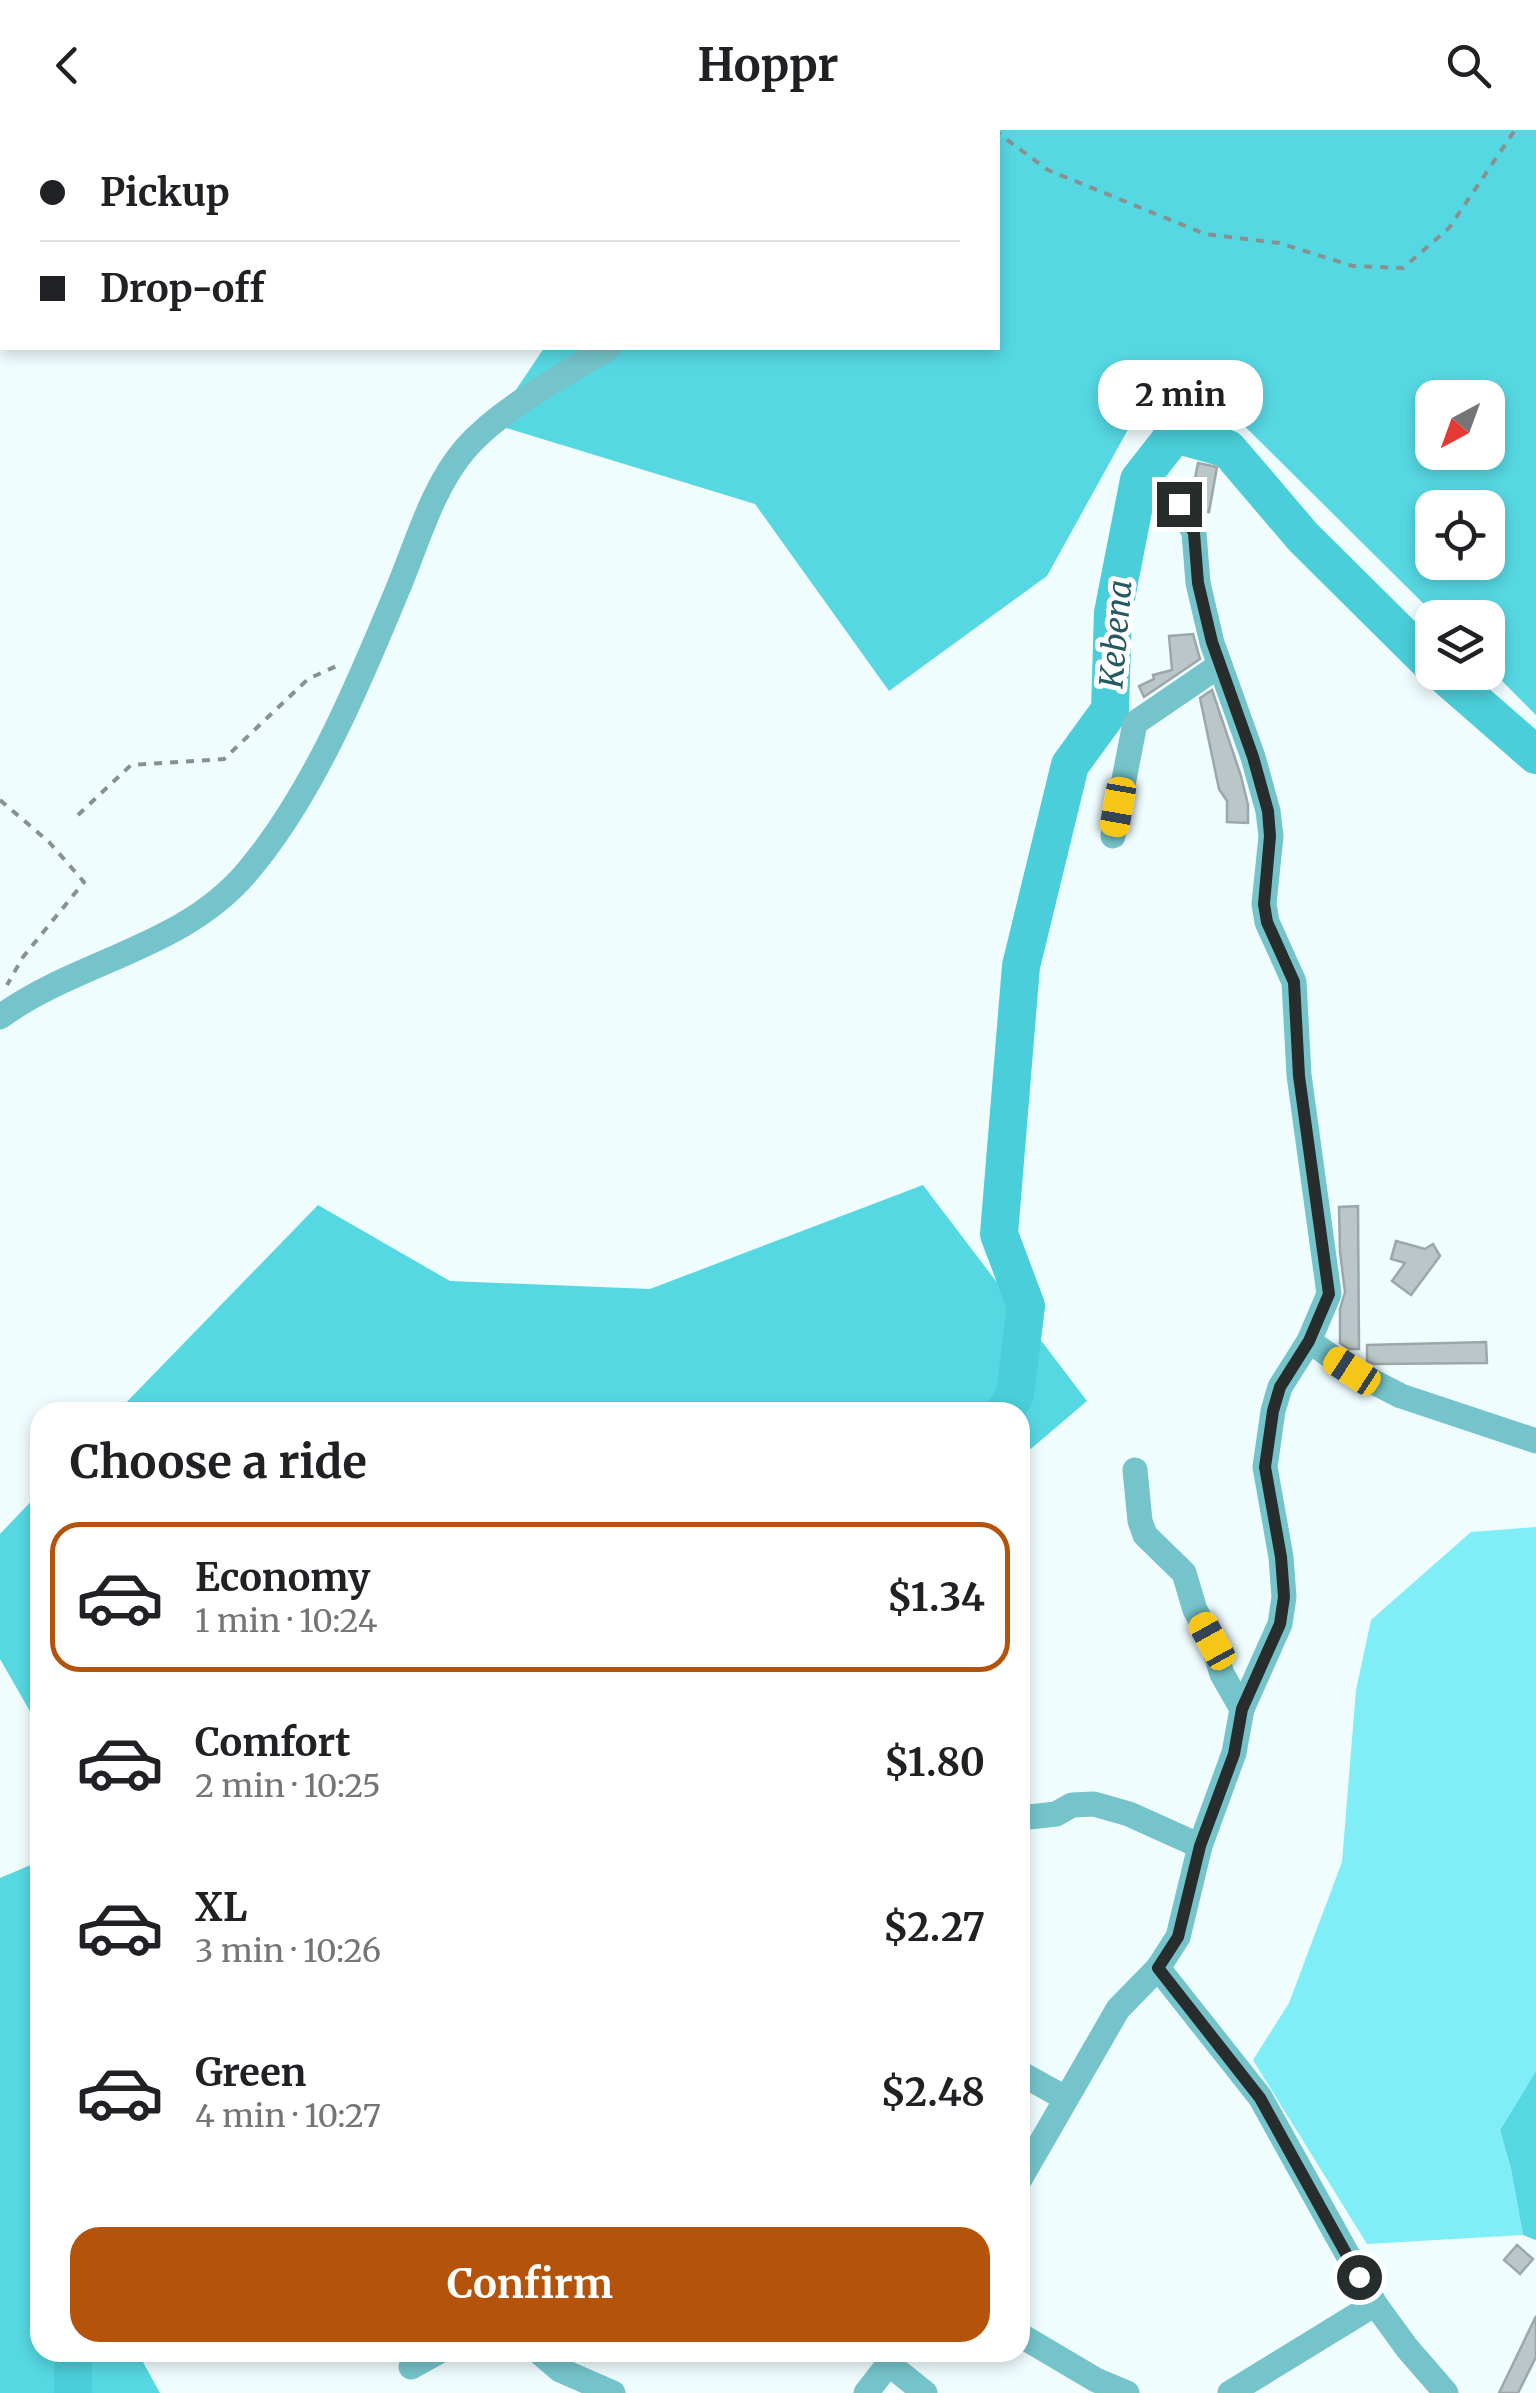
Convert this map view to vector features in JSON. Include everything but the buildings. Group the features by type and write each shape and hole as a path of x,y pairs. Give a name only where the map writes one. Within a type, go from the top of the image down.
{"street":[{"path":"0,1017 55,982 170,935 218,903 247,873 284,823 373,650 436,499 457,460 484,428 606,350"},
{"path":"1030,2161 1118,2008 1158,1968 1178,1937 1200,1846 1234,1754 1242,1709 1280,1624 1284,1597 1281,1557 1265,1467 1273,1411 1280,1387 1309,1341 1329,1294 1299,1076 1294,982 1267,922 1264,904 1270,836 1268,811 1202,605 1194,533 1179,504"},
{"path":"1113,836 1135,723 1220,665"},
{"path":"1309,1341 1352,1371 1401,1396 1536,1440"},
{"path":"1135,1470 1145,1535 1184,1573 1222,1674 1242,1709"},
{"path":"1030,1817 1056,1814 1072,1805 1094,1804 1129,1814 1200,1846"},
{"path":"1158,1968 1260,2098 1375,2304 1443,2392"},
{"path":"1030,2078 1065,2098"},
{"path":"1230,2393 1375,2304"},
{"path":"1030,2341 1096,2380 1127,2393"},
{"path":"410,2368 420,2362"},
{"path":"551,2362 560,2370 614,2393"},
{"path":"866,2393 891,2362"},
{"path":"898,2362 925,2393"}],"path":[{"path":"1000,134 1048,170 1204,234 1279,243 1352,266 1402,268 1449,228 1516,130"},
{"path":"78,815 131,765 224,759 308,679 373,650"},
{"path":"0,800 49,842 84,882 23,956 0,998"}],"shaded area":[{"path":"1000,130 1536,130 1536,715 1505,684 1505,600 1420,600 1186,368 1141,406 1047,576 889,691 755,504 493,424 543,350 1000,350"},
{"path":"923,1185 1087,1401 1030,1449 1030,1402 127,1402 318,1205 450,1281 650,1289"},
{"path":"30,1502 30,1711 0,1659 0,1534"},
{"path":"1536,1527 1536,2071 1500,2130 1523,2235 1367,2244 1253,2060 1289,2003 1342,1862 1356,1690 1371,1620 1471,1532"},
{"path":"30,1865 30,2362 143,2362 160,2393 0,2393 0,1878"},
{"path":"1536,2071 1536,2240 1523,2235 1500,2130"}],"waterway":[{"name":"Kebena","path":"1010,1402 1015,1395 1026,1306 999,1234 1021,966 1070,765 1110,710 1113,613 1139,480 1175,434 1228,449 1303,537 1415,648"},
{"name":"Kebena","path":"1462,690 1536,755"},
{"name":"Kebena","path":"73,2362 73,2393"}],"route":[{"path":"1179,504 1194,533 1198,583 1212,642 1268,811 1269,866 1264,904 1267,922 1294,982 1299,1076 1329,1294 1309,1341 1280,1387 1273,1411 1265,1467 1281,1557 1284,1597 1280,1624 1242,1709 1234,1754 1200,1846 1178,1937 1158,1968 1260,2098 1359,2277"}]}
